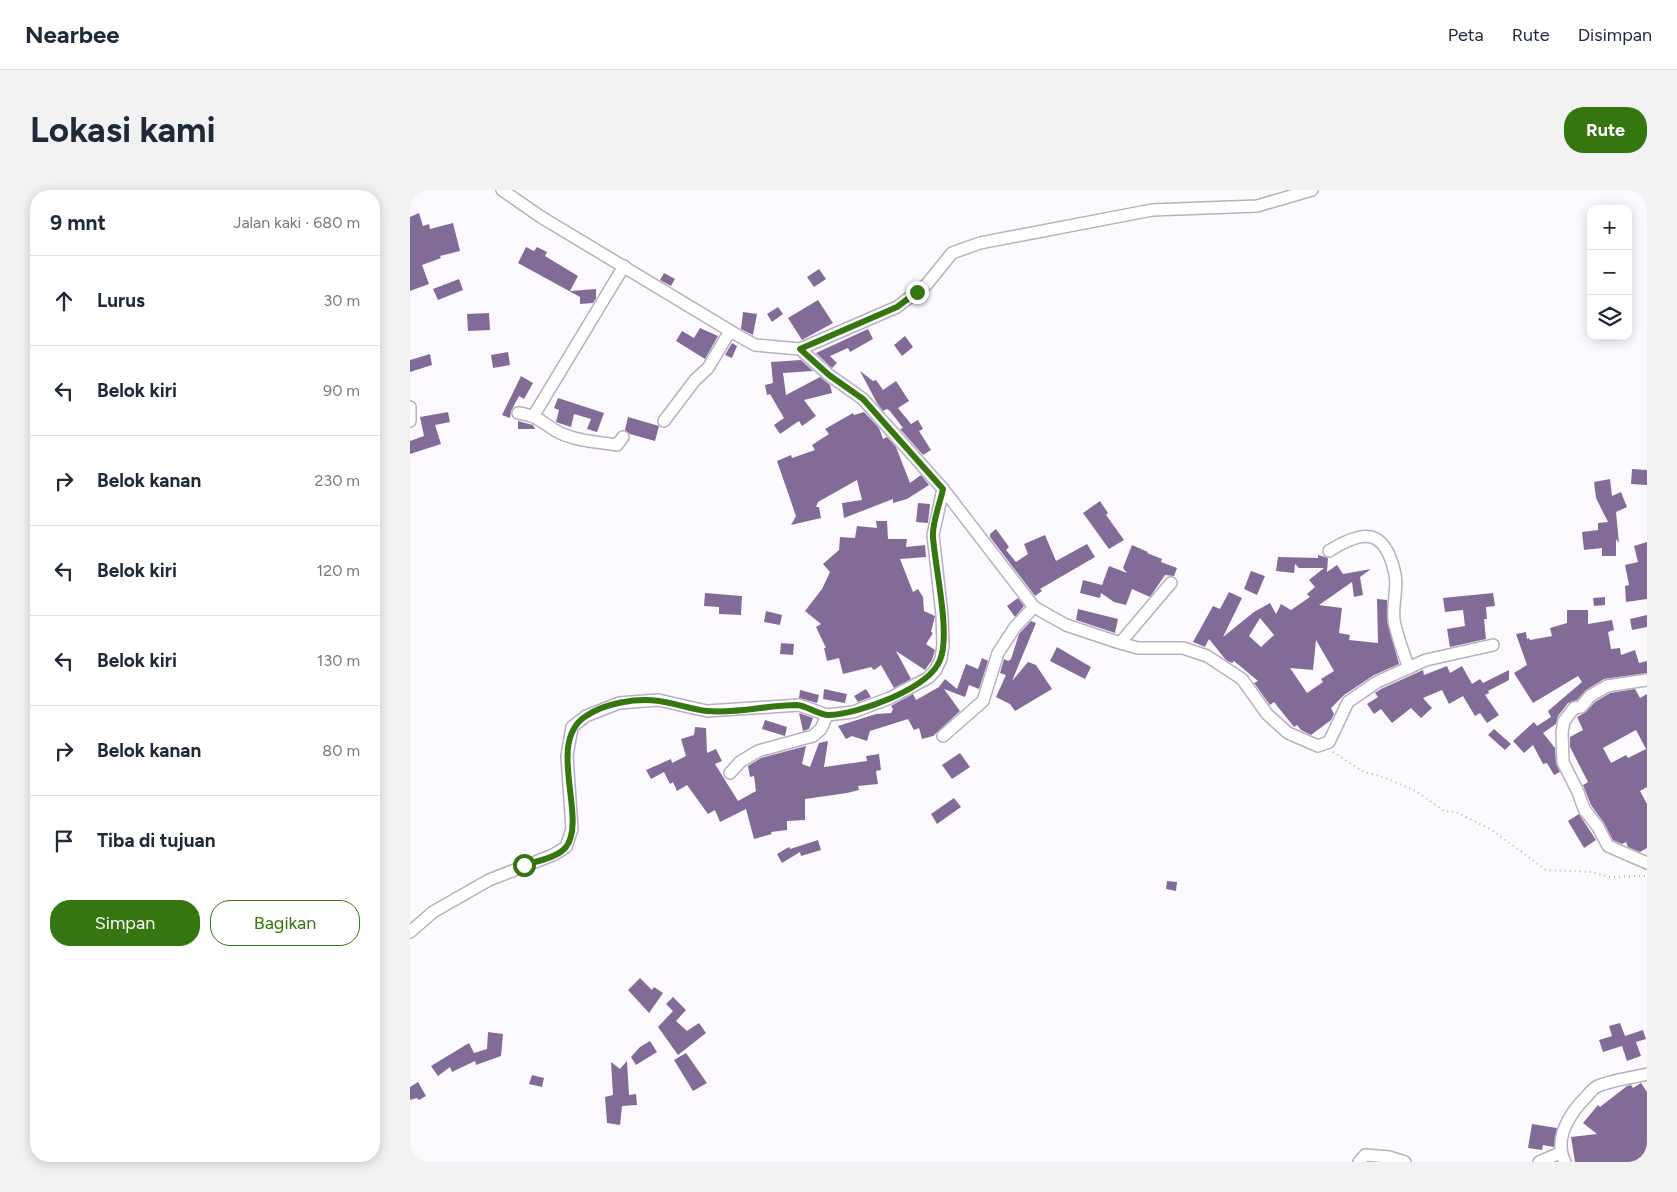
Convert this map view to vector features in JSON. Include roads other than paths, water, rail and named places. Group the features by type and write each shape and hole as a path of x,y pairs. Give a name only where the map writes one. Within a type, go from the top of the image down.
{"street":[{"path":"502,190 541,217 755,345 800,349 897,307 927,284 952,253 980,243 1152,210 1256,206 1312,190"},
{"path":"534,415 624,266"},
{"path":"664,421 695,380 708,368 730,331"},
{"path":"800,349 829,375 863,399 943,489 1034,607 1066,625 1120,643 1138,648 1183,648 1207,656 1242,679 1267,714 1288,733 1318,746 1324,746 1329,742 1348,702 1377,682 1426,660 1493,645"},
{"path":"410,407 410,421"},
{"path":"518,412 534,415 559,432 581,440 617,445 623,437"},
{"path":"410,932 434,912 489,880 553,856 566,847 572,829 567,756 572,727 586,716 619,703 658,700 707,711 799,705 827,715 853,712 890,698 919,684 935,671 941,659 943,646 942,615 933,534 943,489"},
{"path":"1329,551 1355,536 1373,536 1384,546 1395,575 1394,618 1399,643 1409,668"},
{"path":"1120,643 1170,583"},
{"path":"943,736 983,701 998,653 1015,627 1034,607"},
{"path":"1647,680 1607,686 1590,696 1586,704 1574,708 1564,721 1562,732 1563,762 1584,809 1598,827 1608,846 1647,863"},
{"path":"730,773 740,762 758,752 814,736 821,729 827,715"},
{"path":"1539,1162 1562,1158 1567,1118 1596,1087 1647,1074"},
{"path":"1359,1162 1365,1155 1389,1157 1405,1162"}]}
